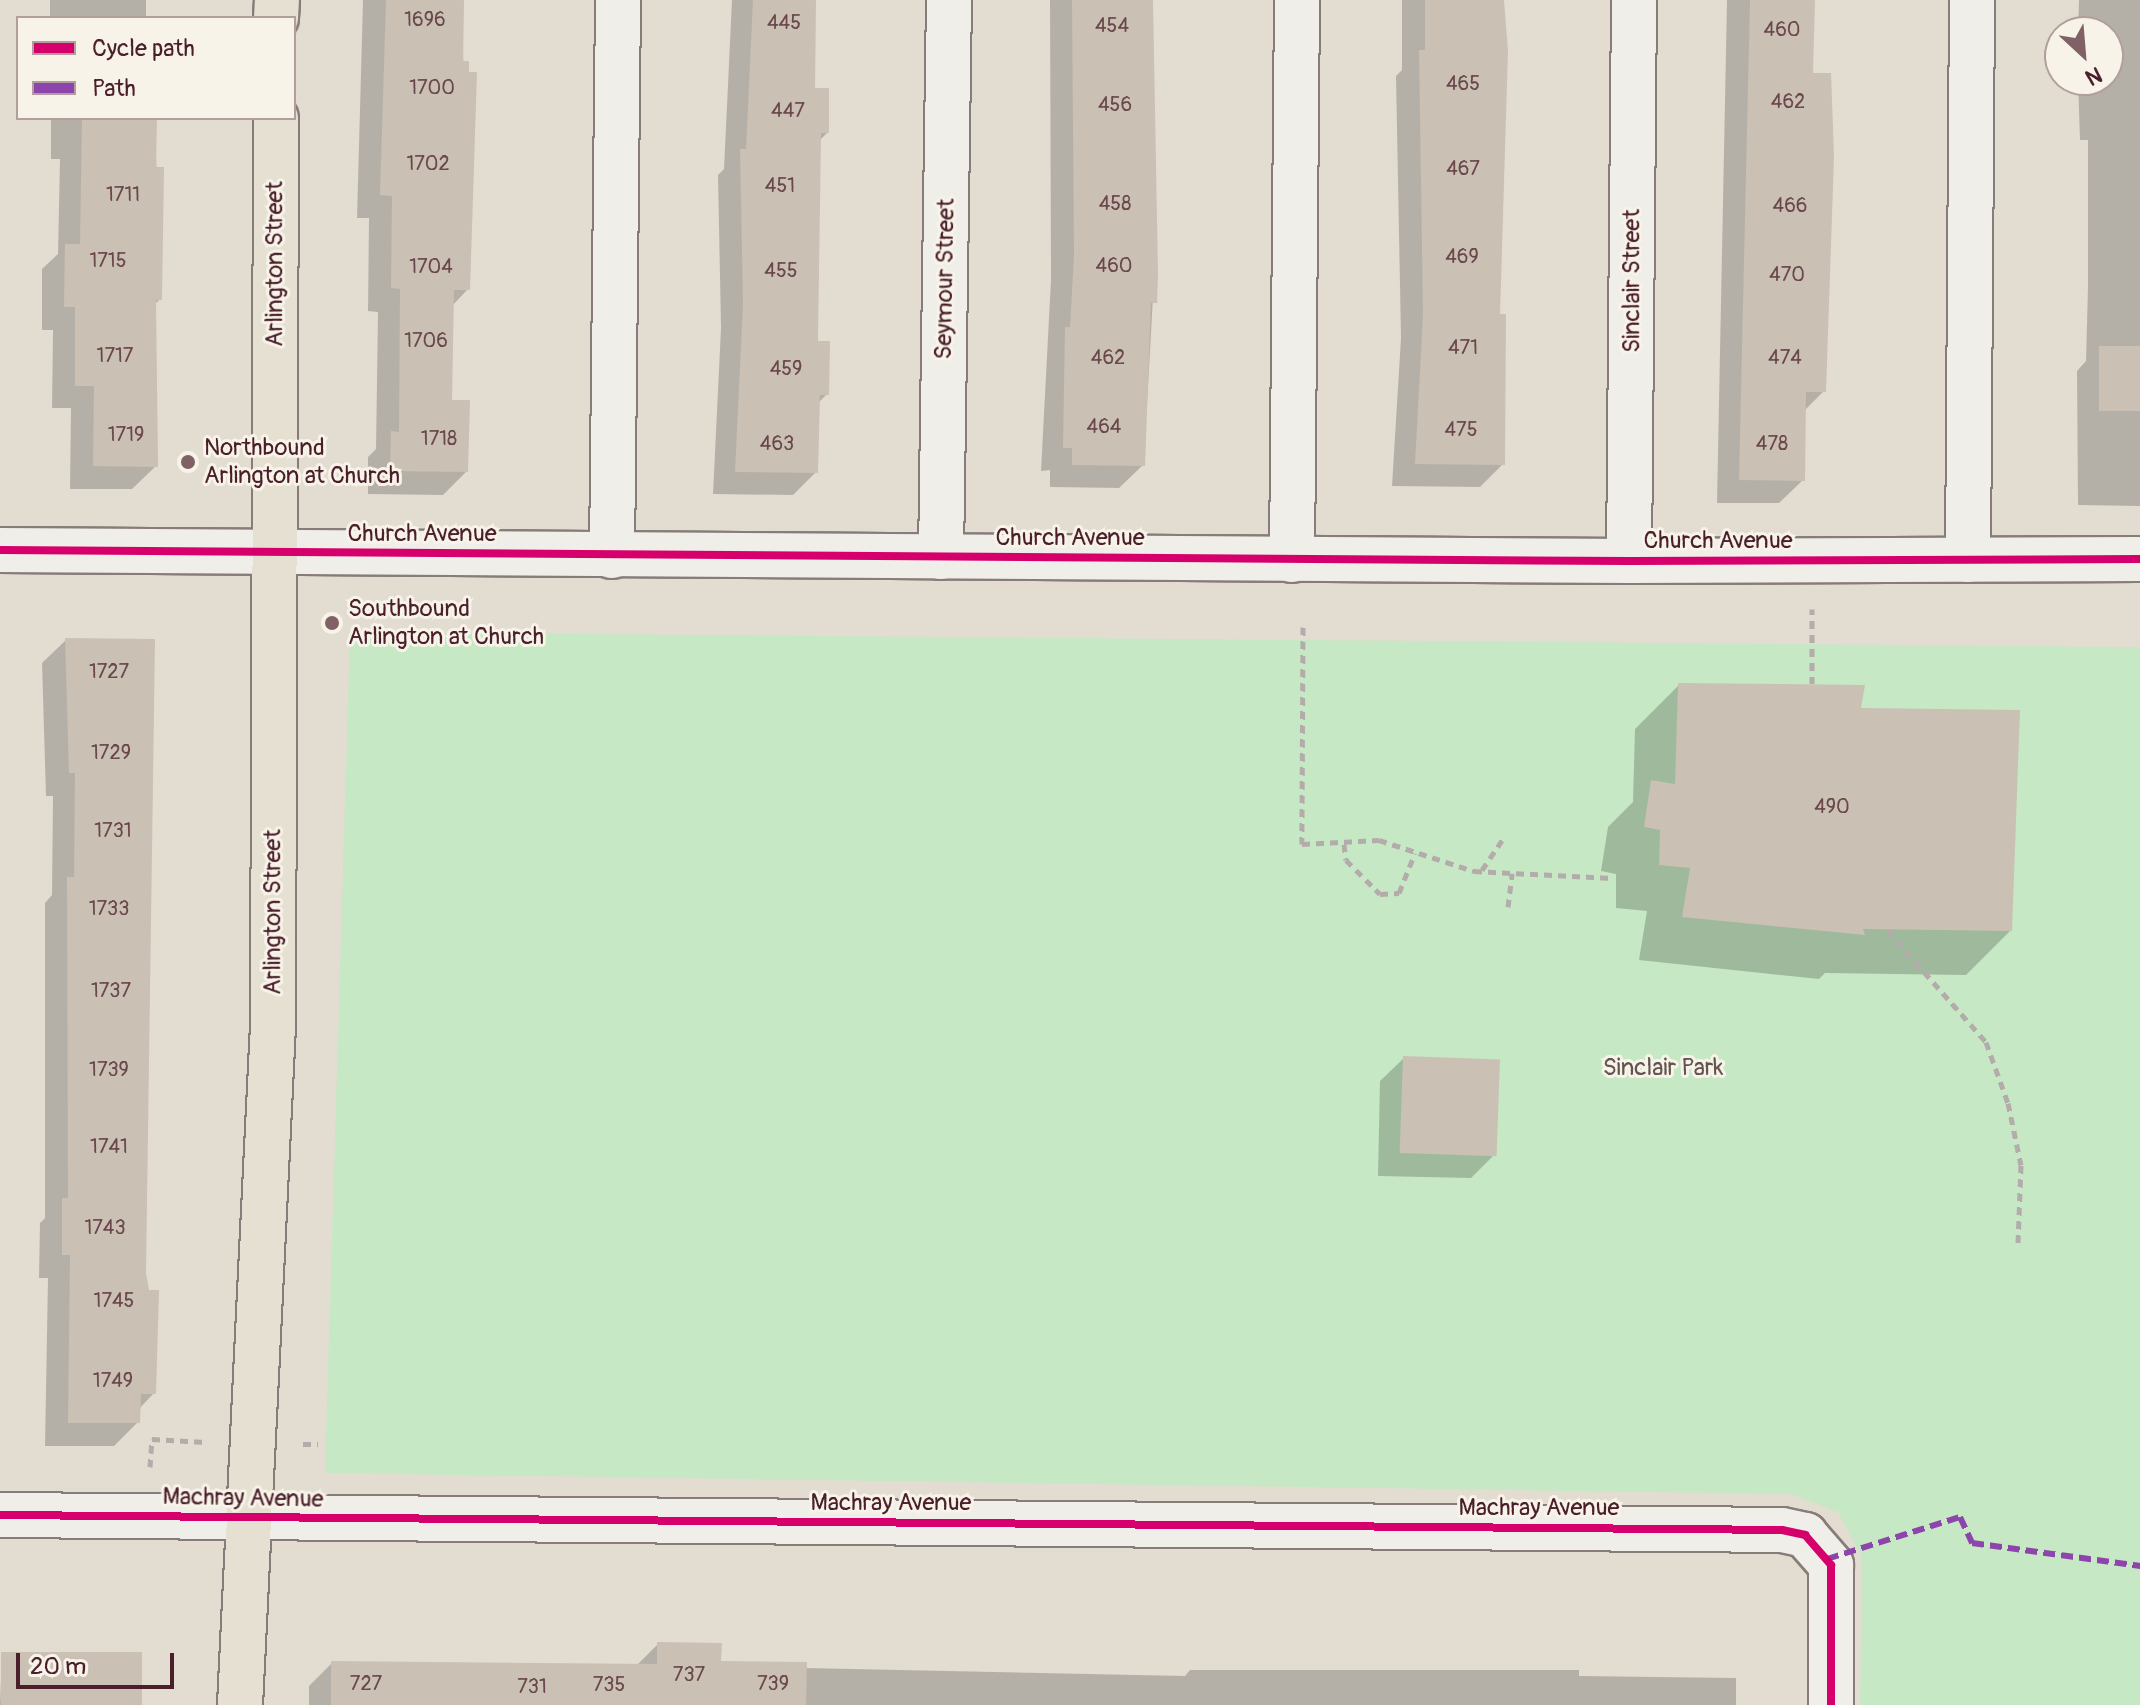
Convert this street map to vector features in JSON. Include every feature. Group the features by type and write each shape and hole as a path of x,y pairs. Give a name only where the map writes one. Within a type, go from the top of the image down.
{"main road":[{"name":"Arlington Street","path":"240,1705 246,1518 273,1026 276,120"}],"street":[{"path":"612,556 618,0"},
{"name":"Seymour Street","path":"941,557 949,0"},
{"path":"1292,560 1297,0"},
{"name":"Sinclair Street","path":"1629,561 1634,0"},
{"path":"1968,560 1972,0"},
{"name":"Church Avenue","path":"0,550 1292,560 2140,559"},
{"name":"Machray Avenue","path":"0,1515 1782,1530 1805,1535 1831,1565 1831,1705"}],"path":[{"path":"1812,684 1813,560"},
{"path":"1303,627 1302,844 1379,840 1482,871 1612,878"},
{"path":"1482,871 1502,840"},
{"path":"1344,844 1346,860 1380,894 1399,893 1415,853"},
{"path":"1508,907 1512,873"},
{"path":"1887,930 1986,1042 2008,1103 2021,1165 2018,1243"}],"green space":[{"name":"Sinclair Park","path":"350,632 2140,647 2140,1705 1860,1705 1862,1557 1838,1512 1791,1494 325,1473"}],"building":[{"path":"386,0 464,0 463,61 469,61 469,72 477,72 470,290 454,290 452,400 470,400 468,472 390,471 391,431 399,432 400,289 391,288 392,196 380,195"},
{"path":"753,0 816,0 815,88 829,88 829,133 821,133 818,341 830,341 829,395 820,395 818,473 735,472 743,304 740,149 746,149"},
{"path":"1072,0 1153,0 1158,274 1157,303 1151,303 1145,466 1072,465 1072,448 1063,448 1065,327 1070,327 1074,255"},
{"path":"1425,0 1504,0 1508,51 1500,314 1506,314 1505,465 1415,464 1423,314 1419,50 1425,50"},
{"path":"1750,0 1815,0 1813,73 1831,73 1834,156 1826,392 1806,392 1805,481 1739,480"},
{"path":"82,120 157,120 156,167 164,167 162,300 156,300 158,467 93,466 94,386 75,386 75,307 64,307 65,244 80,244"},
{"path":"2099,346 2140,346 2140,411 2099,411"},
{"path":"65,638 155,639 146,1273 149,1290 159,1290 156,1394 141,1394 140,1423 68,1423 70,1255 62,1255 62,1198 68,1198 67,877 74,877 75,773 69,773"},
{"path":"1678,683 1865,685 1861,708 2020,710 2012,931 1863,929 1865,935 1682,917 1690,868 1659,865 1660,830 1644,827 1651,780 1675,784"},
{"path":"1403,1056 1500,1059 1497,1156 1400,1153"},
{"path":"657,1642 722,1643 721,1661 807,1662 806,1705 331,1705 331,1661 657,1664"},
{"path":"1,1652 142,1652 142,1705 1,1705"}],"marked path":[{"path":"1827,1559 1960,1517 1972,1543 2140,1566"}],"cycle path":[{"path":"0,550 1629,561 2140,559"},
{"path":"0,1515 1782,1530 1805,1535 1831,1565 1831,1705"}],"place":[{"name":"Northbound Arlington at Church","path":"188,462"},
{"name":"Southbound Arlington at Church","path":"332,623"}]}
